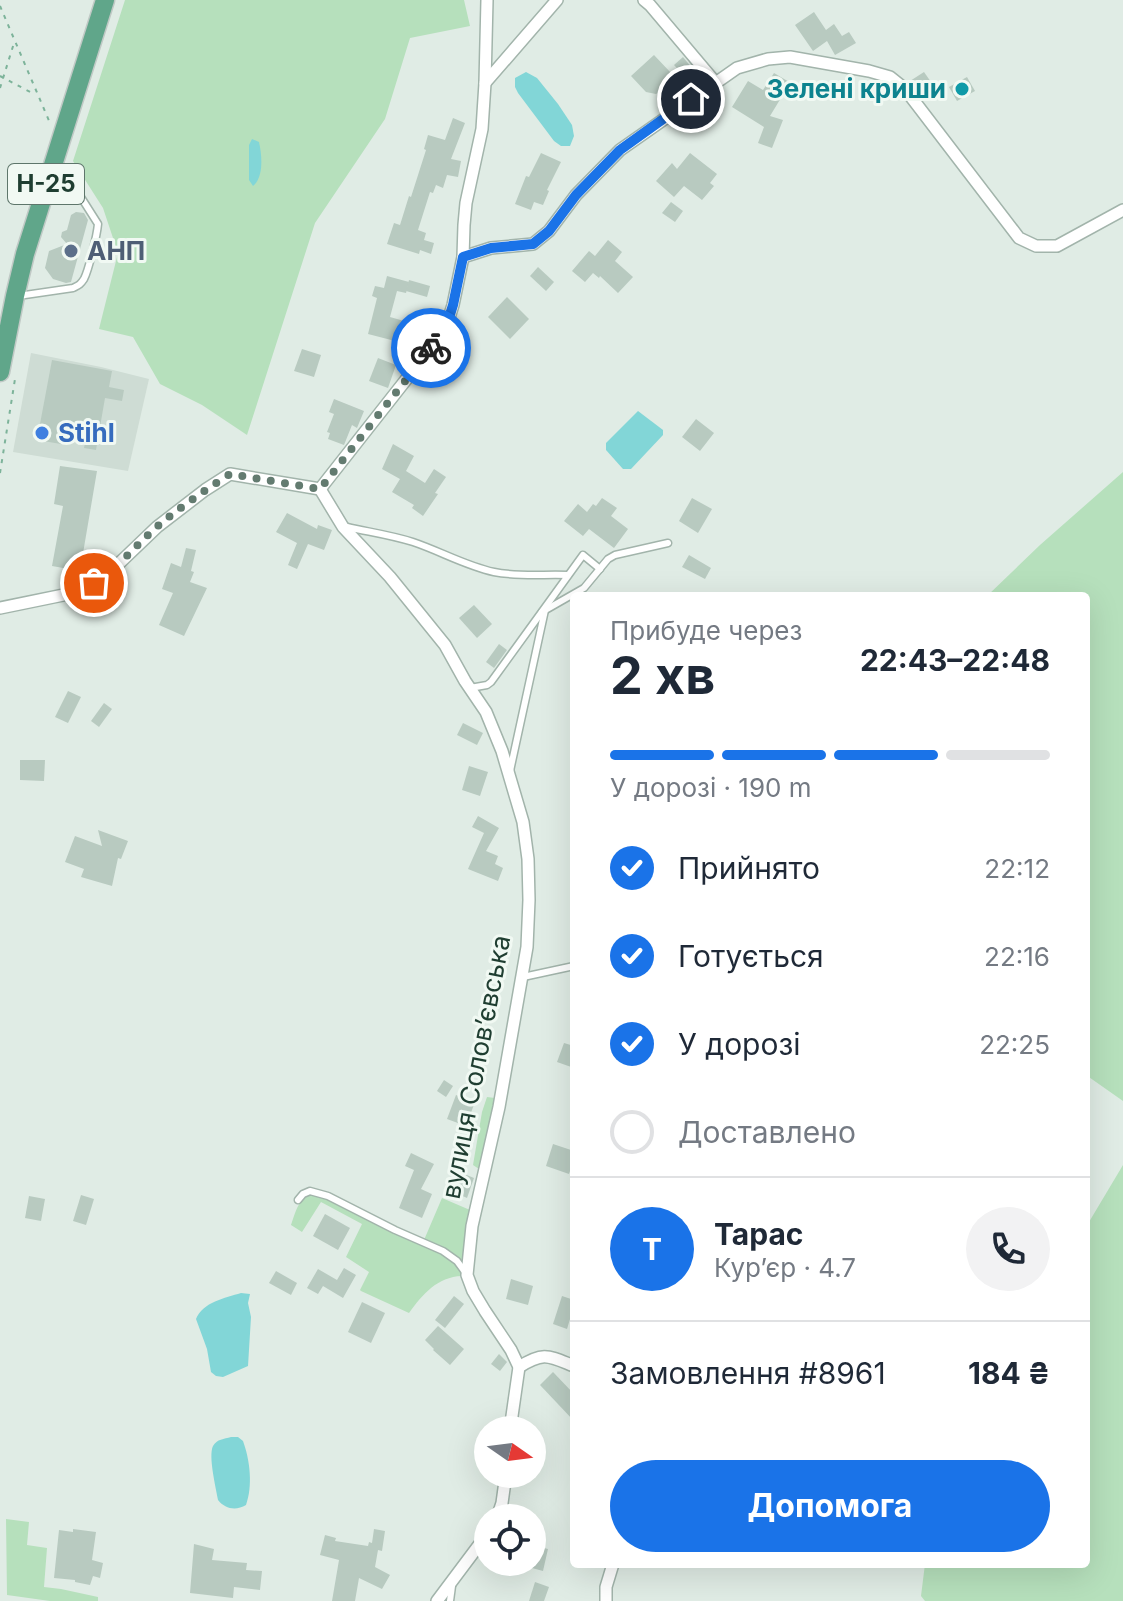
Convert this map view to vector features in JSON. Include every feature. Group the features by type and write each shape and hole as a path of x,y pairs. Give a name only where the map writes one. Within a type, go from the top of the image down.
{"main road":[{"name":"Н-25","path":"8,372 9,303 105,0"}],"street":[{"path":"0,608 78,592 109,573 157,527 230,474 320,489 427,353 443,329 453,305 463,257 465,214 482,129 487,0"},
{"path":"485,83 557,0"},
{"path":"644,0 715,82"},
{"path":"463,257 491,248 533,244 549,231 576,195 620,150 737,68 768,59 790,57 890,77 905,89 1019,238 1036,246 1057,246 1123,210"},
{"name":"вулиця Соловʼєвська","path":"320,489 343,527 390,577 445,645 486,712 502,751 523,822 528,859 527,947 499,1107 472,1226 467,1275"},
{"path":"467,1275 473,1291 519,1367 512,1416"},
{"path":"519,1367 531,1359 547,1355 570,1364"},
{"path":"437,1601 474,1552"},
{"path":"606,1601 606,1587 612,1568"}],"lane":[{"path":"9,303 73,288 85,276 98,224 55,156"},
{"path":"343,527 414,543 492,572 568,575"},
{"path":"577,592 615,555 668,543"},
{"path":"470,688 491,682 583,555 600,569"},
{"path":"509,774 543,611 570,596"},
{"path":"523,977 570,967"},
{"path":"298,1200 310,1191 328,1196 443,1251 457,1261 467,1275"},
{"path":"450,1601 454,1579"}],"path":[{"path":"0,6 52,127"},
{"path":"0,88 14,41"},
{"path":"1,77 37,96"},
{"path":"0,473 8,372"},
{"path":"0,425 6,426"}],"shaded area":[{"path":"31,353 149,379 128,471 13,452"}],"green space":[{"path":"125,0 464,0 470,26 410,38 385,119 315,223 247,435 202,405 160,384 133,337 99,329 118,253 103,208 73,161"},
{"path":"1123,472 1123,1101 1090,1078 1090,592 991,592"},
{"path":"487,1097 495,1098 479,1169 473,1165"},
{"path":"1123,1165 1123,1601 925,1601 921,1596 924,1568 1090,1568 1090,1220"},
{"path":"310,1194 326,1198 435,1250 455,1263 462,1276 438,1283 409,1313 361,1291 369,1272 346,1257 362,1224 321,1202 302,1232 291,1225 300,1203"},
{"path":"442,1198 470,1210 462,1263 450,1251 424,1240"},
{"path":"6,1519 29,1522 27,1545 47,1548 44,1587 98,1597 98,1601 50,1601 7,1595"}],"water":[{"path":"526,72 537,78 572,125 574,136 570,146 561,146 554,141 518,93 515,78"},
{"path":"252,139 259,142 261,159 261,172 253,186 249,180 249,145"},
{"path":"638,411 663,430 663,435 631,469 623,469 606,450 606,443"},
{"path":"241,1293 250,1294 248,1366 223,1377 216,1376 211,1372 207,1349 196,1319 209,1305"},
{"path":"231,1437 243,1441 250,1473 246,1505 235,1508 227,1507 218,1500 211,1457 215,1444"}],"building":[{"path":"814,12 826,30 834,24 842,36 849,32 856,43 835,55 827,41 813,51 795,25"},
{"path":"654,55 671,73 663,80 663,90 656,94 646,92 631,76"},
{"path":"683,57 696,73 688,80 674,65"},
{"path":"924,72 931,82 918,91 910,81"},
{"path":"774,73 801,89 795,100 784,93 770,116 783,120 772,148 758,143 764,127 732,107 748,81 763,90"},
{"name":"Зелені криши","path":"967,77 975,91 957,101 949,87"},
{"path":"453,118 465,123 451,159 461,161 458,177 447,175 443,188 436,185 433,193 430,192 418,230 426,233 424,240 434,243 431,254 420,250 419,254 387,244 394,223 400,225 411,197 428,135 445,140"},
{"path":"541,153 561,162 543,205 534,202 531,210 515,204 526,176 529,177"},
{"path":"690,153 717,174 710,183 714,186 702,200 684,186 674,197 656,181 672,163 677,169"},
{"path":"671,202 683,211 675,222 662,213"},
{"path":"84,213 88,220 71,282 66,283 53,279 45,268 49,251 67,244 61,237 62,232 67,230 71,215"},
{"path":"608,240 622,252 615,261 633,277 618,293 600,276 593,273 585,282 572,271 589,251 595,256"},
{"path":"538,267 554,282 546,291 530,276"},
{"path":"387,276 409,282 406,293 397,291 390,317 404,321 399,342 368,334 377,298 372,296 375,286 384,288"},
{"path":"409,280 430,286 427,297 406,291"},
{"path":"507,297 529,319 510,339 488,317"},
{"path":"302,349 321,355 314,377 294,371"},
{"path":"378,358 396,365 388,388 369,381"},
{"path":"52,360 112,371 109,387 124,390 122,401 105,398 96,450 84,448 88,428 65,424 61,444 37,440"},
{"path":"334,399 364,411 357,428 352,425 344,445 328,439 330,433 327,432 334,414 329,412"},
{"path":"696,419 714,433 700,451 682,437"},
{"path":"393,444 414,456 406,471 425,483 434,469 446,477 423,516 412,508 414,505 392,492 400,479 382,469"},
{"path":"60,466 97,471 80,571 52,566 63,506 54,504"},
{"path":"602,498 617,508 611,516 628,529 614,548 589,529 583,536 564,521 578,504 587,512"},
{"path":"692,498 712,509 698,533 679,521"},
{"path":"287,513 317,529 318,525 332,530 324,550 308,544 297,569 288,565 297,543 276,532"},
{"path":"186,548 196,550 190,582 207,588 184,636 159,625 173,593 162,589 171,563 181,567"},
{"path":"689,555 711,568 705,579 682,567"},
{"path":"474,605 492,624 477,638 459,618"},
{"path":"499,644 507,650 494,668 486,662"},
{"path":"68,691 81,697 68,723 55,717"},
{"path":"104,703 112,709 99,727 91,721"},
{"path":"463,723 483,733 477,745 457,735"},
{"path":"20,760 45,760 44,781 20,780"},
{"path":"469,766 488,772 480,796 462,790"},
{"path":"478,816 499,828 486,851 498,856 495,864 503,868 498,881 468,869 484,833 472,827"},
{"path":"98,830 128,841 121,859 118,858 112,886 81,877 84,869 65,862 75,836 102,846"},
{"path":"564,1043 570,1045 570,1067 557,1062"},
{"path":"444,1080 453,1086 446,1097 437,1091"},
{"path":"456,1095 475,1102 466,1126 447,1119"},
{"path":"553,1144 570,1150 569,1174 546,1166"},
{"path":"411,1153 434,1164 421,1189 432,1194 422,1218 399,1208 414,1170 405,1166"},
{"path":"462,1173 474,1178 467,1198 454,1192"},
{"path":"81,1195 94,1199 86,1225 73,1221"},
{"path":"29,1196 45,1199 41,1221 25,1218"},
{"path":"325,1214 350,1228 338,1250 313,1236"},
{"path":"344,1268 356,1275 343,1298 323,1286 318,1294 307,1288 318,1269 337,1280"},
{"path":"276,1271 297,1283 291,1295 269,1283"},
{"path":"511,1279 533,1286 528,1305 506,1299"},
{"path":"454,1296 464,1304 445,1328 435,1320"},
{"path":"562,1296 570,1299 567,1329 553,1324"},
{"path":"362,1302 385,1313 371,1343 348,1332"},
{"path":"438,1326 464,1349 450,1365 425,1340"},
{"path":"499,1354 507,1362 500,1371 491,1364"},
{"path":"553,1372 570,1390 570,1417 540,1385"},
{"path":"73,1529 96,1532 92,1560 103,1563 100,1578 93,1576 90,1585 54,1578 59,1530 73,1532"},
{"path":"374,1529 385,1531 382,1551 378,1550 375,1567 390,1575 382,1589 359,1578 355,1601 332,1601 339,1560 320,1555 325,1535 336,1538 335,1541 368,1546 369,1542 372,1543"},
{"path":"194,1544 214,1549 212,1560 247,1563 246,1570 262,1571 260,1590 234,1587 233,1598 190,1593"},
{"path":"535,1582 549,1587 544,1601 529,1601"}],"way so far":[{"path":"94,583 109,573 157,527 230,474 320,489 431,348"}],"place":[{"name":"Зелені криши","path":"962,89"},
{"name":"АНП","path":"71,251"},
{"name":"Stihl","path":"42,433"}],"route":[{"path":"431,348 448,321 463,257 491,248 533,244 549,231 576,195 620,150 691,99"}]}
